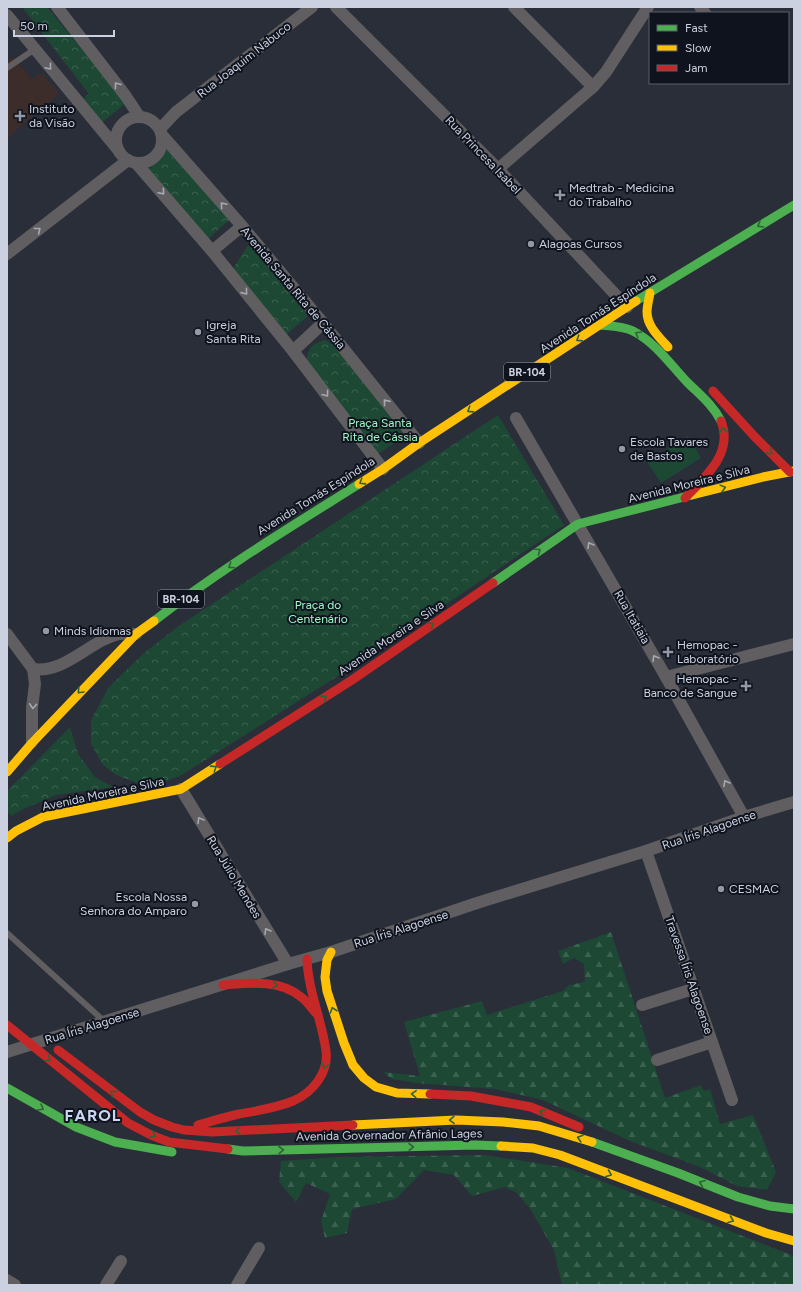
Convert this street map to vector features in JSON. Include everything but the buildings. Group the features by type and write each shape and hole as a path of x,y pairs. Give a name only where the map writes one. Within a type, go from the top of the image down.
{"main road":[{"name":"Avenida Tomás Espíndola","path":"7,771 136,634 183,598 263,544 383,468 627,307 794,205"},
{"path":"650,293 647,312 650,324 656,334 673,352"},
{"path":"600,325 631,330 646,340 714,410 722,423 725,438 720,455 709,472 685,498"},
{"path":"704,383 725,403 754,436 792,471"},
{"path":"743,439 754,436"},
{"path":"720,455 732,445"},
{"name":"Avenida Moreira e Silva","path":"7,838 16,831 43,817 181,789 352,680 578,524 792,471"},
{"path":"331,952 327,960 325,977 327,991 344,1043 353,1066 364,1078 376,1087 397,1093 471,1096 531,1107 591,1132 627,1154"},
{"path":"184,1130 223,1118 293,1101 314,1086 322,1075 327,1060 324,1037 309,986 307,959"},
{"path":"223,986 260,982 284,986 300,995 316,1014"},
{"name":"Avenida Governador Afrânio Lages","path":"7,1025 128,1123 151,1135 169,1142 243,1151 475,1145 533,1148 560,1156 766,1233 794,1241"},
{"name":"Avenida Governador Afrânio Lages","path":"37,1034 140,1112 154,1120 184,1130 212,1132 456,1120 503,1122 539,1126 627,1154 738,1197 770,1206 794,1208"},
{"path":"7,1088 76,1127 115,1142 182,1153 243,1151"}],"street":[{"path":"7,254 132,162 144,163 150,161 161,150 163,143 159,129 139,116 57,7"},
{"name":"Rua Joaquim Nabuco","path":"159,129 176,112 312,7"},
{"name":"Rua Princesa Isabel","path":"336,7 498,169 627,307"},
{"path":"514,7 593,87"},
{"path":"498,169 593,87 606,72 648,7"},
{"path":"7,15 119,151 132,162 212,251 293,351 383,468"},
{"path":"119,151 116,138 121,125 126,120 139,116"},
{"name":"Avenida Santa Rita de Cássia","path":"159,129 323,323 419,443"},
{"path":"212,251 242,226"},
{"path":"293,351 323,323"},
{"name":"Rua Itatiaia","path":"516,418 666,677 744,817"},
{"path":"7,634 33,669 35,684 32,708 32,743"},
{"path":"33,669 49,669 74,657 93,645 120,634 136,634"},
{"path":"666,677 794,644"},
{"name":"Rua Júlio Mendes","path":"181,789 288,964"},
{"name":"Rua Íris Alagoense","path":"7,1052 223,986 288,964 331,952 480,902 646,851 744,817 794,802"},
{"name":"Travessa Íris Alagoense","path":"646,851 732,1100"},
{"path":"642,1005 693,989"},
{"path":"657,1060 712,1042"},
{"path":"237,1285 259,1248"},
{"path":"106,1285 121,1261"},
{"path":"7,1280 15,1285"}],"lane":[{"path":"7,68 35,49"},
{"path":"7,933 105,1022"}],"shaded area":[{"name":"Instituto da Visão","path":"14,58 32,79 42,73 59,94 7,138 7,59"}],"green space":[{"path":"22,7 47,7 126,103 100,124 80,101 89,94"},
{"path":"168,146 230,219 207,240 148,171"},
{"path":"249,244 308,316 287,334 232,270"},
{"name":"Praça Santa Rita de Cássia","path":"324,340 333,344 406,435 378,454 306,362 309,350"},
{"name":"Praça do Centenário","path":"498,415 564,525 349,669 180,776 160,783 138,783 116,775 103,765 91,744 91,720 109,687 144,653 180,625"},
{"path":"688,436 701,458 661,483 647,462"},
{"path":"70,727 78,754 95,777 113,787 56,795 23,809 11,816 7,812 7,791"},
{"path":"611,932 665,1098 701,1085 704,1091 710,1089 720,1124 753,1115 776,1172 767,1190 737,1186 700,1167 630,1141 543,1100 495,1089 416,1083 392,1079 383,1072 420,1076 404,1022 482,1001 487,1015 563,991 569,985 585,982 584,964 574,958 563,964 558,951"},
{"path":"485,1155 568,1168 794,1256 794,1285 562,1285 554,1250 531,1210 517,1193 505,1187 472,1196 454,1175 424,1170 396,1199 352,1209 347,1233 325,1238 321,1221 330,1194 306,1183 296,1202 279,1182 281,1161 336,1157"}],"traffic: fast":[{"path":"636,301 794,205"},
{"path":"600,325 617,326 629,329 649,342 701,395 718,415 721,421"},
{"path":"154,621 229,567 359,484"},
{"path":"493,583 578,524 692,495"},
{"path":"7,1088 76,1127 115,1142 172,1152"},
{"path":"592,1142 678,1173 738,1197 770,1206 794,1209"},
{"path":"228,1149 243,1151 475,1145 501,1146"}],"traffic: slow":[{"path":"650,293 647,312 649,322 654,331 668,347"},
{"path":"359,484 636,301"},
{"path":"692,495 763,477 794,471"},
{"path":"7,772 32,743 136,634 154,621"},
{"path":"7,838 16,831 43,817 181,789 220,764"},
{"path":"331,952 327,960 325,977 327,991 353,1065 364,1078 376,1087 397,1093 430,1094"},
{"path":"353,1125 456,1120 503,1122 539,1126 592,1142"},
{"path":"501,1146 533,1148 560,1155 766,1233 794,1241"}],"traffic: jam":[{"path":"713,391 754,436 790,472"},
{"path":"685,498 709,473 721,454 724,444 724,433 721,421"},
{"path":"220,764 352,680 493,583"},
{"path":"198,1125 293,1101 307,1093 318,1081 325,1067 326,1051 312,994 307,959"},
{"path":"223,985 254,983 284,987 293,991 303,999 316,1013"},
{"path":"7,1025 128,1123 151,1135 169,1142 228,1149"},
{"path":"58,1050 140,1112 154,1120 172,1127 184,1130 212,1132 353,1125"},
{"path":"430,1094 471,1096 531,1107 579,1127"}],"place":[{"name":"Instituto da Visão","path":"20,116"},
{"name":"Medtrab - Medicina do Trabalho","path":"560,195"},
{"name":"Alagoas Cursos","path":"531,244"},
{"name":"Igreja Santa Rita","path":"198,332"},
{"name":"Escola Tavares de Bastos","path":"622,449"},
{"name":"Minds Idiomas","path":"46,631"},
{"name":"Hemopac - Laboratório","path":"668,652"},
{"name":"Hemopac - Banco de Sangue","path":"746,686"},
{"name":"CESMAC","path":"721,889"},
{"name":"Escola Nossa Senhora do Amparo","path":"195,904"}],"district":[{"name":"FAROL","path":"93,1115"}]}
